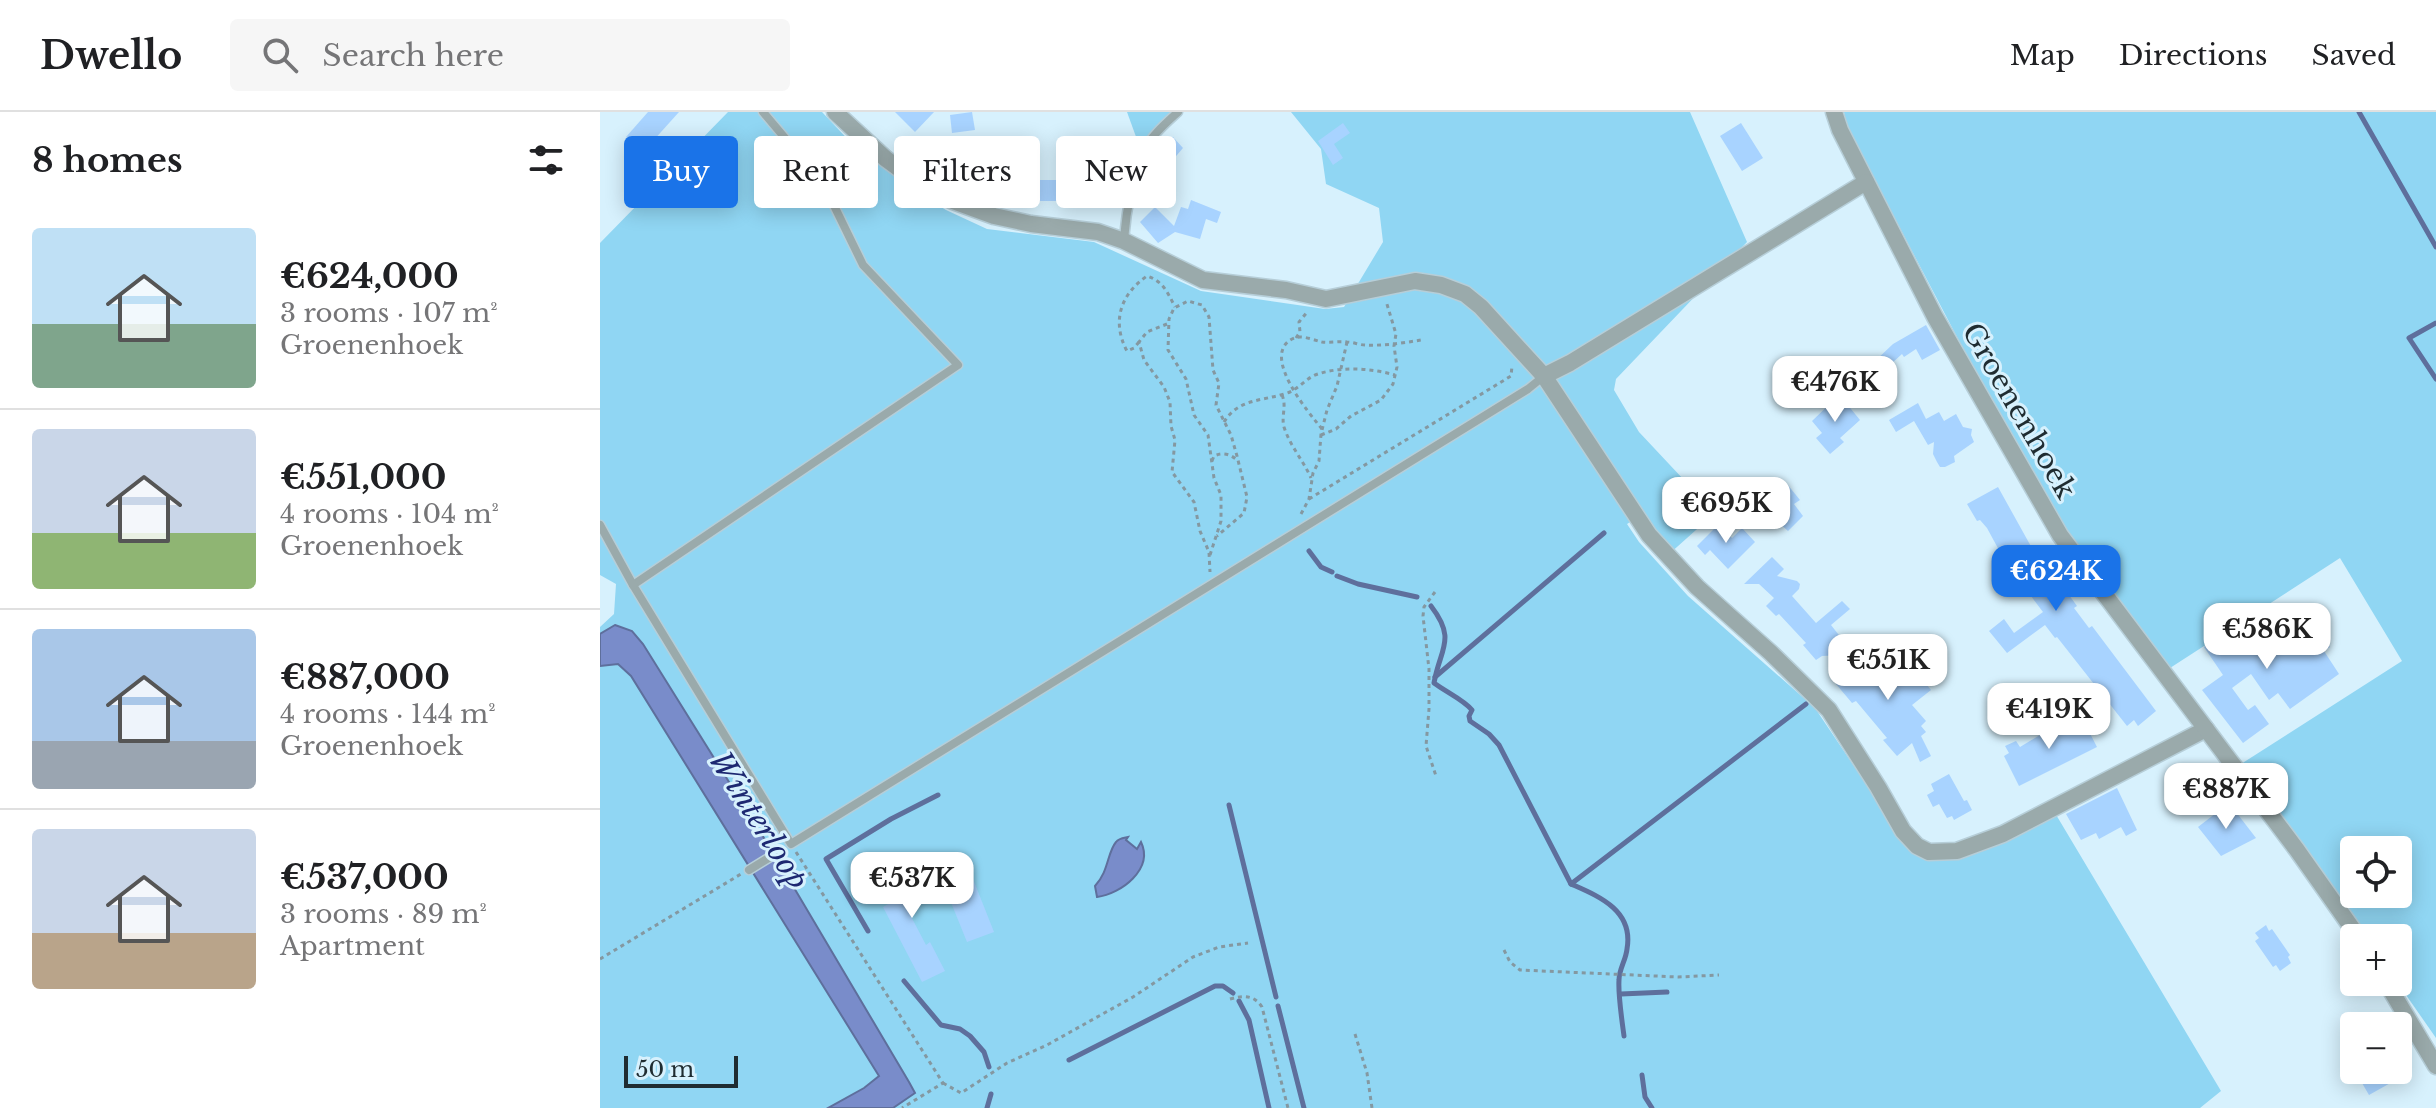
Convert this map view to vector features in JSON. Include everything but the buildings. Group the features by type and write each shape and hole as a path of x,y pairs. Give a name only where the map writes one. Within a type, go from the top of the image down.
{"street":[{"path":"835,112 920,184 953,201 994,216 1031,224 1098,232 1124,241 1203,280 1286,290 1326,299 1415,281 1441,285 1465,294 1481,307 1544,376 1649,535 1697,587 1829,710 1903,831 1917,846 1929,852 1957,851 2003,834 2206,729"},
{"name":"Groenenhoek","path":"1834,112 1840,130 1935,317 2060,535 2349,924"},
{"path":"1544,376 1866,182"},
{"path":"2394,996 2436,1066"}],"lane":[{"path":"633,585 958,365 863,265 823,183 763,112"},
{"path":"1124,241 1125,222 1140,160 1163,125 1178,112"},
{"path":"600,525 633,585 791,844 1528,389 1544,376"},
{"path":"749,870 775,854"}],"path":[{"path":"1168,324 1147,332 1134,348 1127,351 1120,319 1121,304 1135,284 1147,276 1166,289 1175,307"},
{"path":"1321,435 1381,400 1393,384 1397,367 1396,334 1385,300 1396,297"},
{"path":"1208,587 1210,555 1221,521 1222,503 1214,478 1208,435 1194,415 1186,379 1168,350 1170,314 1175,307 1188,301 1199,303 1207,311 1213,370 1219,383 1216,405 1234,445 1246,490 1247,505 1241,517 1217,536"},
{"path":"1296,338 1300,332 1299,322 1307,311 1317,313"},
{"path":"1322,429 1294,391 1285,372 1282,355 1289,341 1296,338 1364,346 1421,340"},
{"path":"1139,342 1144,360 1168,395 1175,440 1172,472 1194,502 1200,531 1210,555"},
{"path":"1301,529 1302,511 1309,499 1311,479 1319,461 1322,429 1348,342"},
{"path":"1309,499 1511,376 1511,363"},
{"path":"1224,422 1232,411 1245,403 1294,391 1313,376 1340,370 1375,370 1395,375"},
{"path":"1282,395 1286,432 1311,479"},
{"path":"1212,461 1214,456 1223,454 1237,460"},
{"path":"1435,592 1424,607 1423,616 1429,669 1426,746 1436,776"},
{"path":"791,844 943,1083 961,1093 1007,1063 1047,1045 1133,997 1193,957 1219,947 1248,943"},
{"path":"600,959 749,870"},
{"path":"1504,950 1510,962 1520,970 1678,977 1719,975"},
{"path":"1230,999 1252,997 1262,1007 1288,1108"},
{"path":"1355,1034 1367,1073 1372,1108"},
{"path":"902,1108 943,1083"}],"shaded area":[{"path":"728,112 822,112 845,136 754,136 754,208 878,208 878,164 894,176 894,208 943,208 987,229 1094,242 1201,291 1325,309 1344,307 1383,242 1379,208 1326,184 1321,149 1291,112 1690,112 1747,242 1616,379 1614,390 1639,432 1715,513 1668,555 1638,517 1627,524 1639,542 1688,596 1815,708 1903,839 1925,858 2055,813 2221,1091 2200,1108 600,1108 600,627 614,614 616,584 600,575 600,243 634,208 738,208 738,136 705,136"},
{"path":"1127,112 1172,112 1148,136 1136,136"},
{"path":"1844,112 2436,112 2436,1038 2407,996 2412,996 2412,924 2355,924 2344,908 2412,908 2412,836 2340,836 2340,903 2241,764 2402,661 2340,558 2170,668 2053,511 1847,127"},
{"path":"615,625 632,631 643,644 777,859 909,1082 915,1093 893,1108 828,1108 879,1076 631,676 618,664 600,666 600,634"},
{"path":"1128,837 1126,840 1137,849 1141,842 1144,852 1139,870 1116,891 1097,897 1095,886 1113,846 1118,840"}],"waterway":[{"path":"2359,112 2436,247"},
{"path":"2436,323 2409,338 2436,379"},
{"path":"1435,677 1604,533"},
{"path":"1309,551 1321,567 1332,572"},
{"path":"1337,576 1358,584 1417,597"},
{"path":"1431,606 1445,636 1434,683 1469,706 1472,710 1470,721 1499,745 1571,884 1612,906 1625,924 1627,949 1619,986 1624,1036"},
{"path":"1571,884 1806,704"},
{"path":"868,931 826,859 891,819 938,795"},
{"path":"1229,805 1276,997"},
{"path":"904,981 941,1025 960,1029 970,1036 984,1052 989,1067"},
{"path":"1069,1060 1215,986 1223,986 1233,993"},
{"path":"1621,994 1667,992"},
{"path":"1239,1001 1249,1020 1269,1108"},
{"path":"1278,1006 1304,1108"},
{"path":"1642,1075 1645,1097 1652,1108"},
{"path":"987,1108 991,1094"}],"water label":[{"name":"Winterloop","path":"759,820"}]}
